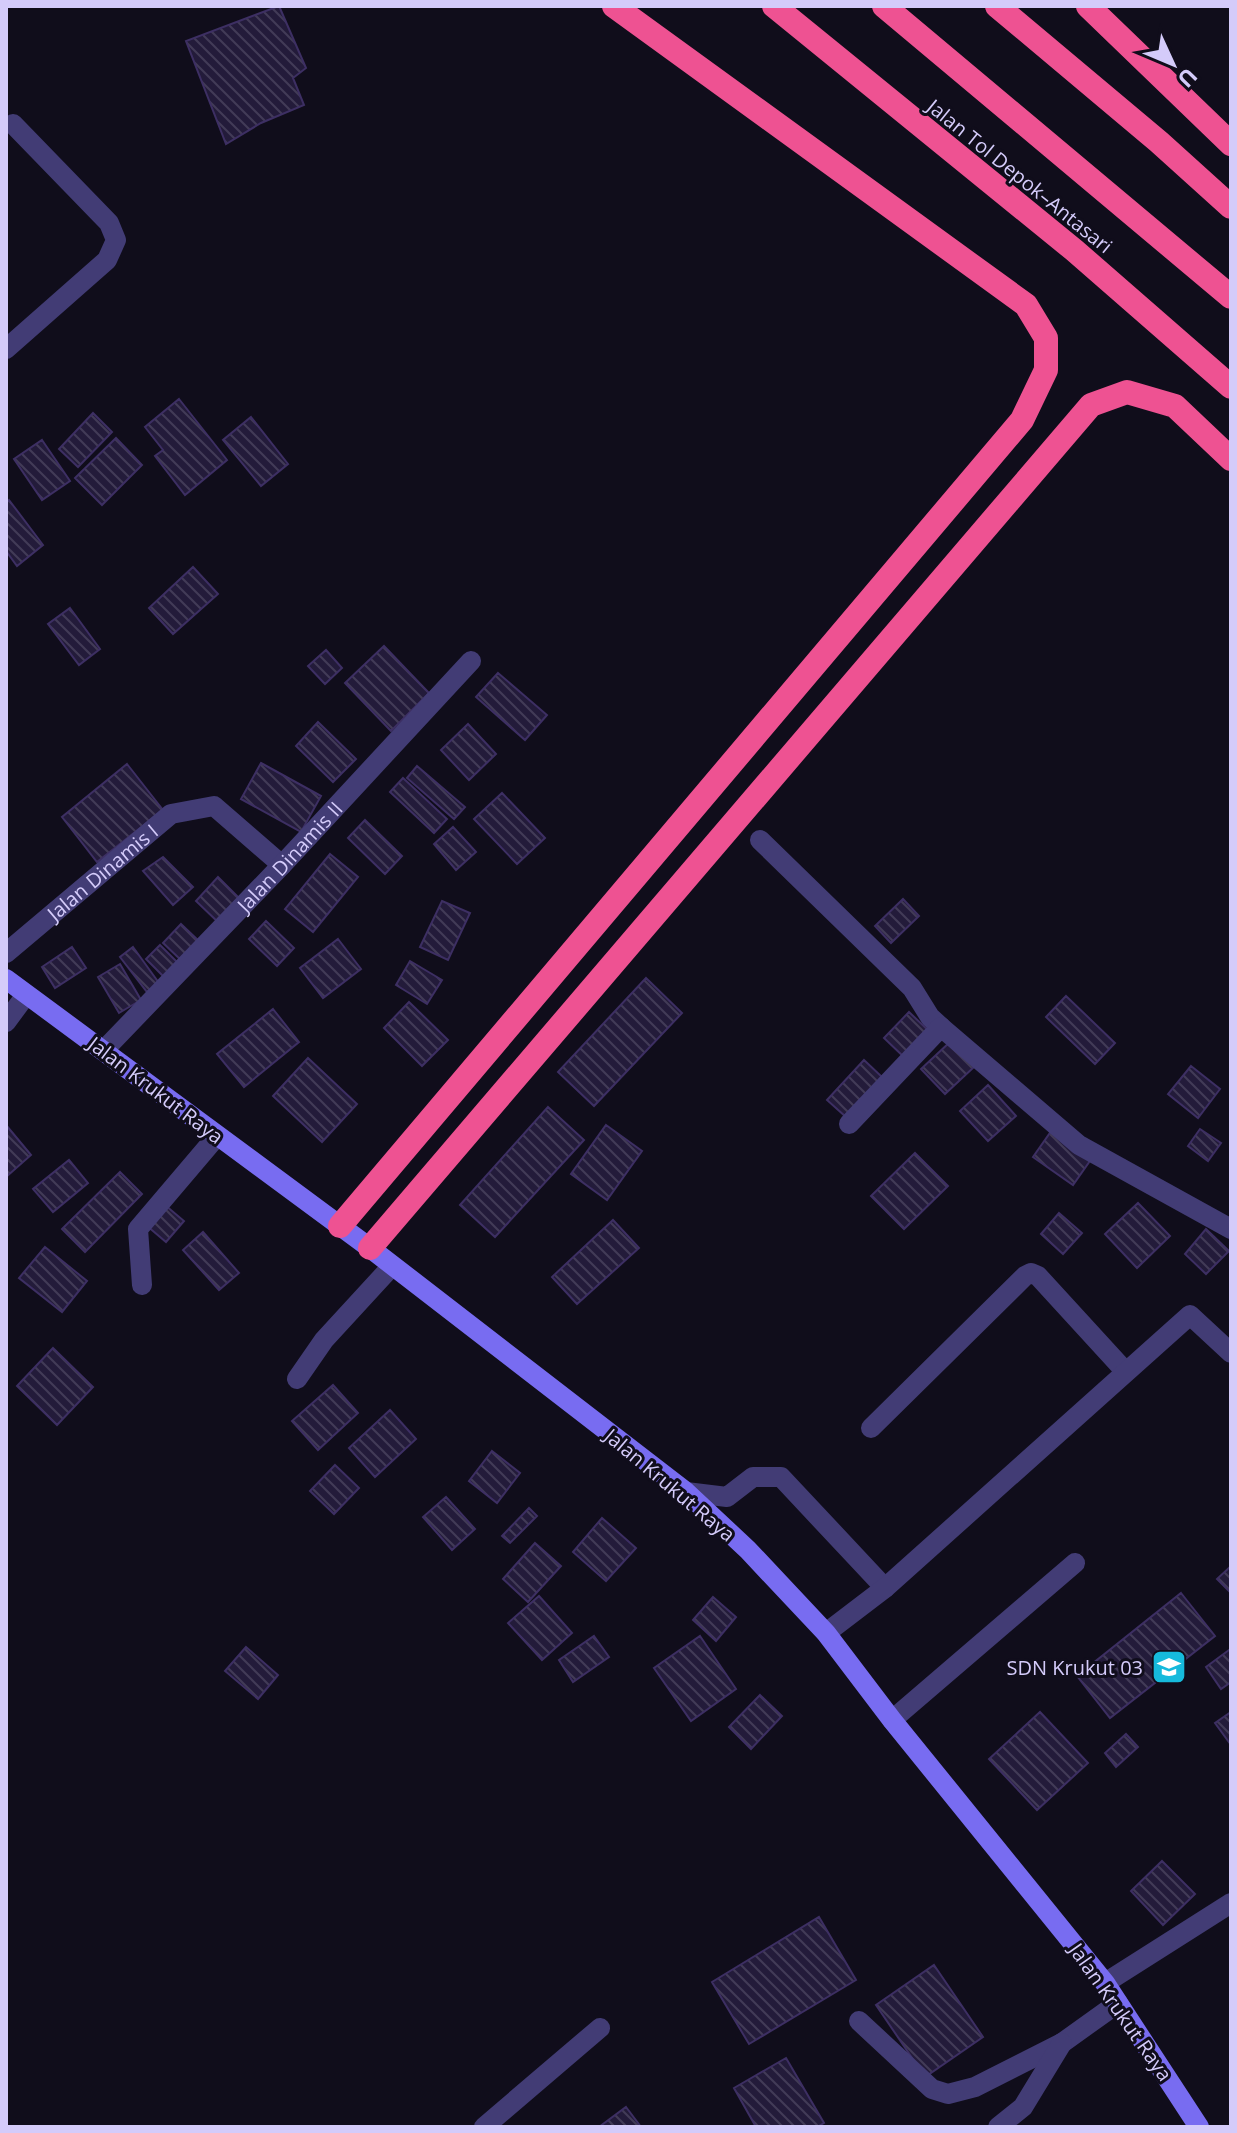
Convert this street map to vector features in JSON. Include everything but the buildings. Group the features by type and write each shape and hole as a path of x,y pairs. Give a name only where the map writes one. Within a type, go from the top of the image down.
{"highway":[{"path":"340,1226 1022,420 1046,370 1046,338 1026,305 614,6"},
{"name":"Jalan Tol Depok–Antasari","path":"771,6 1074,250 1231,387"},
{"name":"Jalan Tol Depok–Antasari","path":"884,6 1231,297"},
{"path":"997,6 1231,207"},
{"path":"1088,6 1231,144"},
{"path":"370,1248 1091,405 1127,392 1175,406 1231,459"}],"street":[{"path":"6,349 107,260 116,240 109,223 13,124"},
{"name":"Jalan Dinamis II","path":"104,1050 282,865 471,661"},
{"name":"Jalan Dinamis I","path":"6,953 171,814 214,806 282,865"},
{"path":"760,840 912,988 930,1017 1079,1145 1231,1229"},
{"name":"Jalan Krukut Raya","path":"6,979 370,1248 686,1492 748,1550 826,1633 892,1720 1105,1983 1199,2127"},
{"path":"7,1020 26,995"},
{"path":"849,1124 941,1027"},
{"path":"142,1285 138,1229 217,1136"},
{"path":"297,1379 324,1340 392,1266"},
{"path":"871,1428 1029,1274 1038,1276 1125,1371"},
{"path":"826,1633 885,1588 1190,1315 1231,1353"},
{"path":"686,1492 727,1497 753,1477 781,1477 885,1588"},
{"path":"892,1720 1075,1563"},
{"path":"1105,1983 1231,1903"},
{"path":"859,2021 932,2089 948,2094 975,2087 1062,2043 1118,2003"},
{"path":"490,2125 600,2028"},
{"path":"998,2127 1023,2107 1062,2043"}],"place":[{"name":"SDN Krukut 03","path":"1169,1667"}]}
